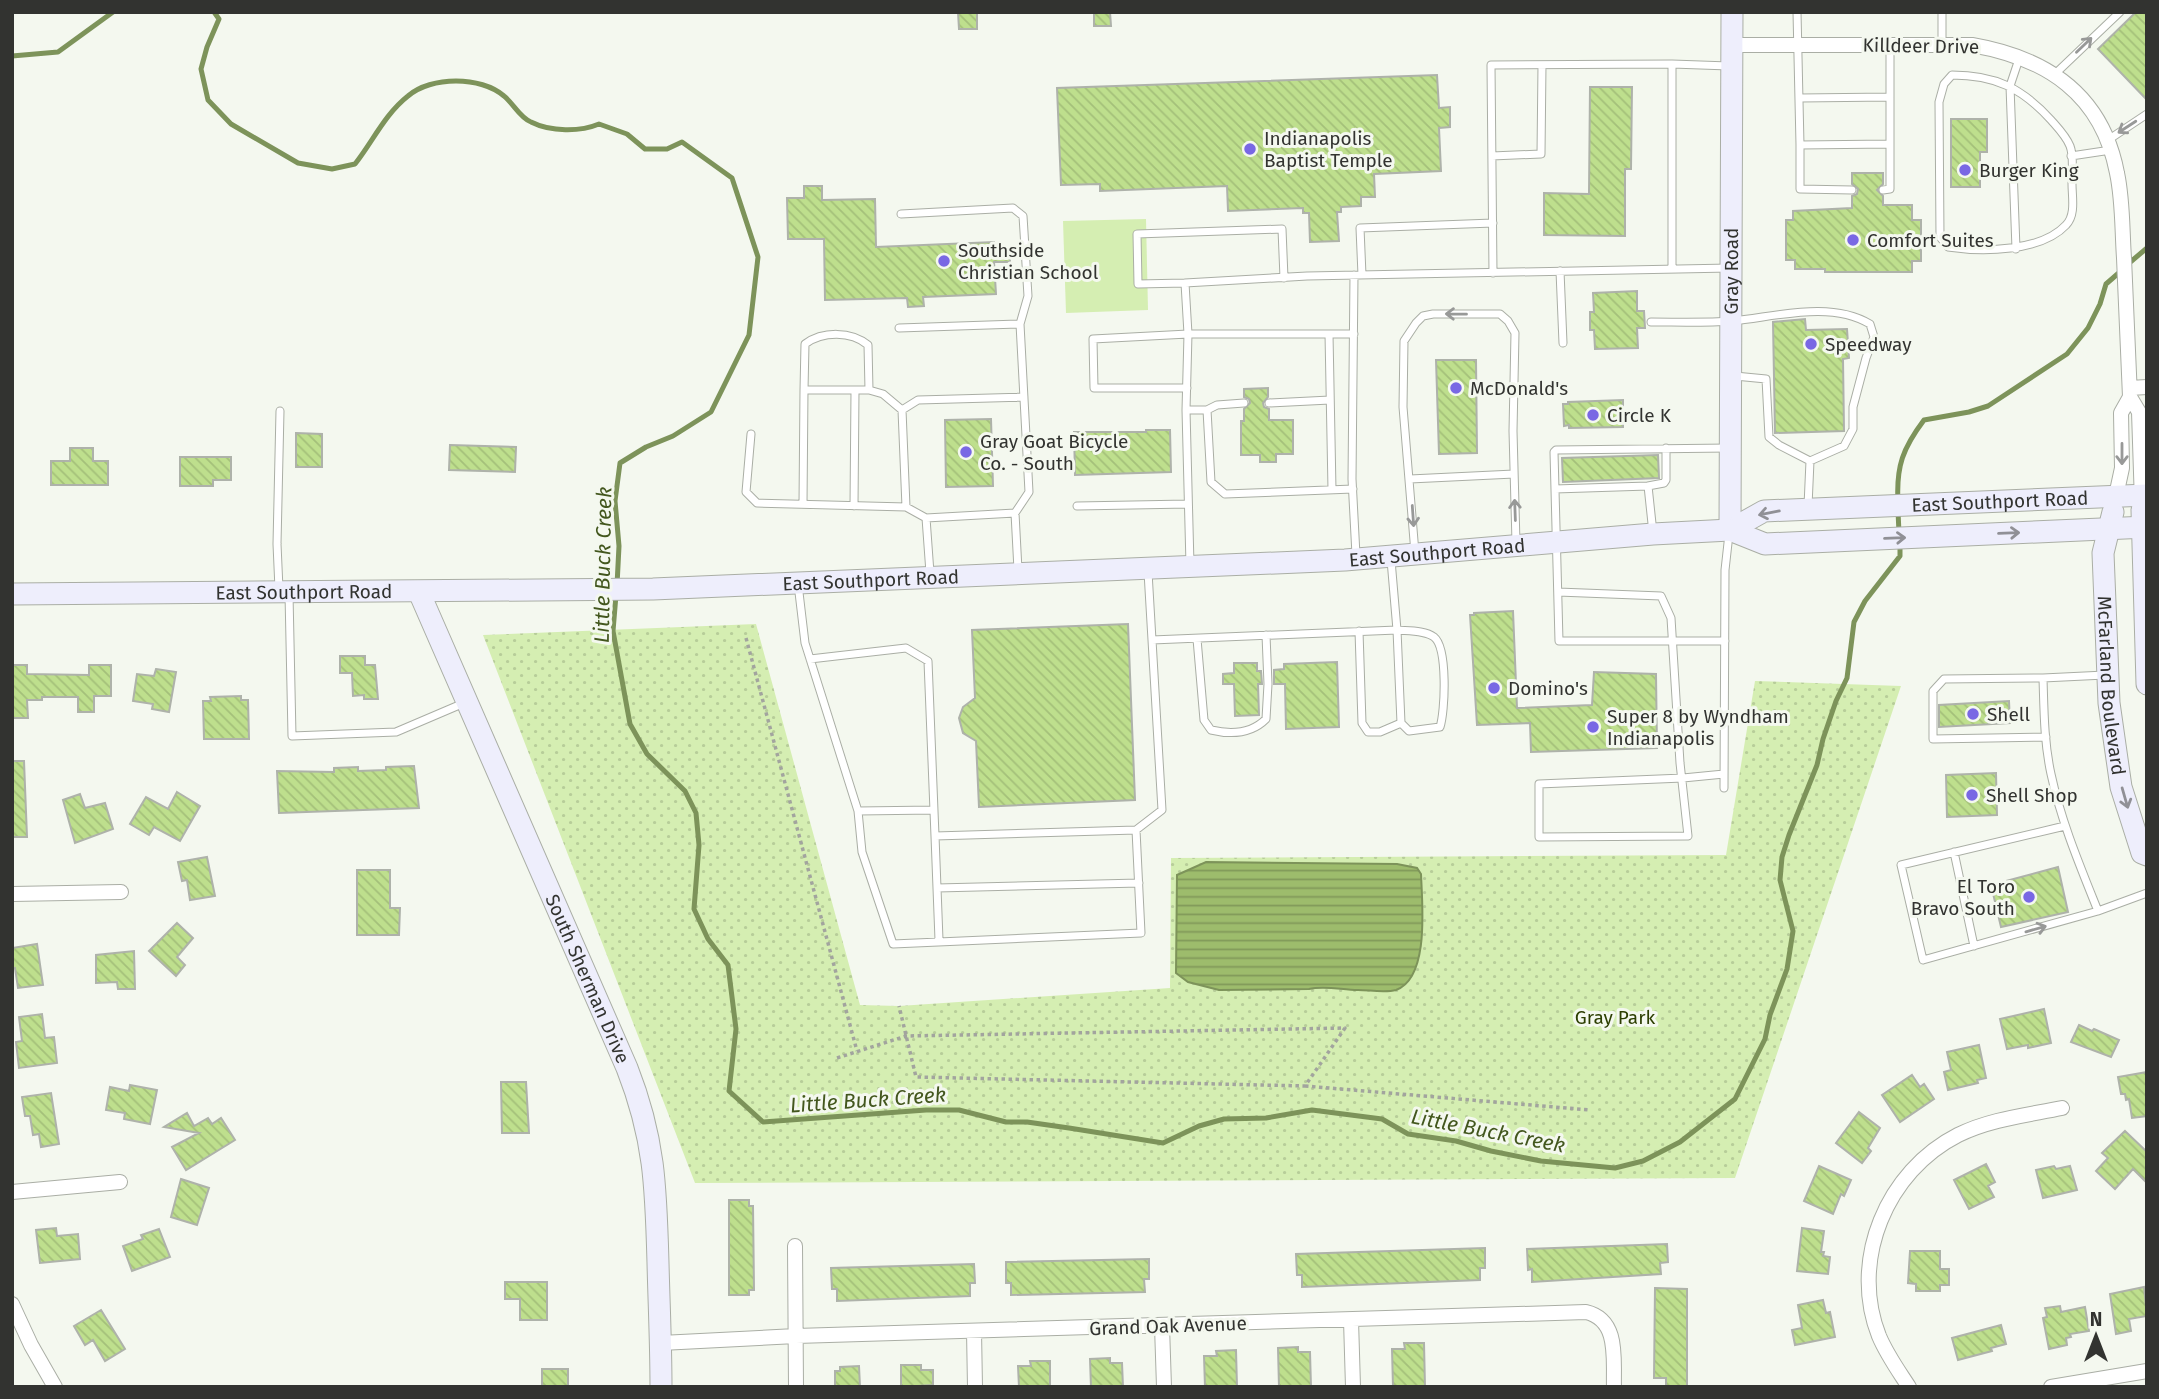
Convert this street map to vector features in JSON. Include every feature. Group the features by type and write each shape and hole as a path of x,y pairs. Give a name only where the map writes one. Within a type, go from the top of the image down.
{"main road":[{"name":"Gray Road","path":"1730,530 1732,12"},
{"name":"East Southport Road","path":"1730,530 1764,512 1861,507 1952,504 2112,512 2144,511"},
{"name":"East Southport Road","path":"12,594 653,589 1356,559 1730,530 1765,544 1941,536 2112,512 2144,511"},
{"name":"McFarland Boulevard","path":"2144,511 2147,684"},
{"name":"McFarland Boulevard","path":"2112,512 2103,553 2113,743 2121,787 2142,853 2147,855"},
{"name":"South Sherman Drive","path":"419,592 627,1068 641,1107 656,1185 661,1387"}],"street":[{"name":"Killdeer Drive","path":"1732,55 1797,46 1972,45 2020,55 2055,74 2085,102 2099,122 2109,145 2119,184 2130,393 2139,412 2144,511"},
{"path":"2130,393 2147,387"},
{"name":"Killdeer Drive","path":"2112,512 2122,468 2121,413 2130,393"},
{"path":"12,894 121,892"},
{"path":"1909,1387 1880,1337 1870,1298 1869,1274 1874,1241 1892,1196 1916,1165 1941,1144 1993,1123 2062,1108"},
{"path":"12,1192 120,1182"},
{"path":"794,1246 796,1387"},
{"path":"12,1304 55,1387"},
{"name":"Grand Oak Avenue","path":"661,1343 796,1336 1576,1312 1602,1318 1612,1333 1614,1387"},
{"path":"1351,1320 1353,1387"},
{"path":"1162,1326 1164,1387"},
{"path":"974,1331 975,1387"},
{"path":"2050,1387 2147,1371"}],"lane":[{"path":"1797,12 1800,189 1852,190"},
{"path":"1942,12 1942,45"},
{"path":"2055,74 2117,15"},
{"path":"1883,190 1889,189 1889,45"},
{"path":"1493,273 1491,65 1672,64 1732,55"},
{"path":"2016,248 2010,86 2020,55"},
{"path":"1672,64 1672,269"},
{"path":"1492,156 1542,155 1542,65"},
{"path":"1952,75 1970,75 2010,86 2037,105 2062,132 2071,148 2071,156 2072,217 2065,227 2031,245 2016,248 1948,247 1940,237 1939,102 1944,84 1952,75"},
{"path":"1800,98 1890,97"},
{"path":"2071,156 2109,145 2147,114"},
{"path":"1800,145 1890,144"},
{"path":"901,214 1013,208 1023,216 1028,296 1020,324 1029,492 1015,513 1018,574"},
{"path":"1356,559 1353,489 1354,334 1360,228 1493,223"},
{"path":"1284,278 1282,229 1137,234 1138,284 1358,275 1731,268"},
{"path":"1560,271 1563,343"},
{"path":"1185,283 1188,334 1186,410 1190,568"},
{"path":"1651,322 1729,321 1809,312 1859,318 1870,324 1874,337 1853,407 1853,429 1844,446 1810,461"},
{"path":"1415,554 1402,407 1404,341 1416,323 1433,314 1500,314 1515,333 1514,474 1517,545"},
{"path":"899,328 1020,324"},
{"path":"1187,388 1094,388 1093,339 1188,334 1354,334"},
{"path":"1329,334 1332,490"},
{"path":"803,505 805,344 816,335 857,335 868,345 869,390"},
{"path":"1730,375 1766,379 1769,437 1810,461"},
{"path":"804,390 869,390 883,394 902,410 906,507"},
{"path":"853,506 855,391"},
{"path":"902,410 918,400 1024,397"},
{"path":"1269,403 1330,400"},
{"path":"1186,410 1208,410 1217,405 1244,403"},
{"path":"1208,410 1211,482 1225,494 1353,489"},
{"path":"280,411 277,544 284,593 292,736 396,732 467,702"},
{"path":"751,434 746,492 757,503 906,507 926,518 1015,513"},
{"path":"1555,489 1648,486 1664,483 1666,448"},
{"path":"1725,641 1559,642 1554,452 1730,448"},
{"path":"1808,510 1810,461"},
{"path":"1410,479 1514,474"},
{"path":"1648,486 1653,534"},
{"path":"1077,506 1188,504"},
{"path":"926,518 931,578"},
{"path":"1724,788 1725,570 1730,530"},
{"path":"1152,640 1397,630 1434,636 1441,647 1444,715 1440,727 1409,731 1401,723 1397,630 1391,556"},
{"path":"935,836 1136,830 1162,810 1148,569"},
{"path":"798,583 805,643 858,811 862,852 892,944 1141,933 1136,830"},
{"path":"1558,592 1661,596 1671,618 1671,641 1683,778 1688,836 1539,837 1539,784 1683,778 1724,774"},
{"path":"1359,631 1362,723 1368,732 1380,732 1401,723"},
{"path":"1197,639 1204,720 1211,730 1234,733 1258,727 1266,719 1266,635"},
{"path":"810,659 906,649 928,661 939,940"},
{"path":"2046,737 1933,738 1933,691 1944,679 2108,675"},
{"path":"2043,678 2051,774 2065,826 2098,911"},
{"path":"858,811 934,810"},
{"path":"2065,826 1901,865 1923,960 2098,911 2147,893"},
{"path":"1954,852 1974,946"},
{"path":"937,888 1139,883"}],"path":[{"path":"746,638 857,1051"},
{"path":"899,1006 916,1077 1305,1086 1590,1110"},
{"path":"837,1058 906,1035 1345,1028 1305,1086"}],"green space":[{"path":"1146,219 1148,310 1066,313 1063,221"},
{"name":"Gray Park","path":"756,624 860,1005 899,1006 1170,988 1171,858 1726,855 1755,681 1901,686 1735,1178 695,1183 483,635"}],"shaded area":[{"path":"1206,862 1397,864 1417,868 1421,874 1422,938 1414,971 1407,983 1396,990 1387,991 1321,987 1219,990 1188,982 1176,973 1177,875"}],"building":[{"path":"958,12 977,12 977,29 959,29"},
{"path":"1094,12 1110,12 1111,26 1094,26"},
{"path":"2136,12 2147,12 2147,100 2098,49"},
{"name":"Indianapolis Baptist Temple","path":"1437,75 1439,108 1450,107 1450,127 1439,128 1441,171 1374,174 1375,197 1361,197 1361,206 1341,207 1341,212 1337,212 1339,241 1310,242 1309,213 1303,213 1303,208 1228,211 1227,186 1100,191 1100,184 1061,185 1057,88"},
{"path":"1590,87 1632,87 1631,169 1625,169 1625,236 1544,235 1544,193 1589,194"},
{"name":"Burger King","path":"1951,119 1987,119 1987,152 1980,152 1980,187 1951,187"},
{"name":"Comfort Suites","path":"1852,173 1883,173 1883,184 1877,190 1883,196 1883,205 1912,205 1912,220 1921,220 1921,261 1912,261 1912,272 1825,272 1825,269 1795,269 1795,260 1786,260 1786,220 1793,220 1793,211 1852,208 1852,196 1857,194 1858,189 1852,184"},
{"path":"804,186 822,186 822,200 875,199 876,247 994,242 994,247 1009,247 1010,262 994,262 996,294 923,297 924,306 908,307 907,298 825,300 824,239 788,239 787,198 804,198"},
{"path":"1637,291 1637,311 1644,311 1645,328 1637,328 1638,348 1595,349 1594,330 1590,330 1590,312 1594,312 1593,293"},
{"name":"Speedway","path":"1805,319 1806,330 1847,329 1849,358 1843,359 1844,431 1775,433 1773,322"},
{"name":"McDonald's","path":"1436,360 1476,360 1477,453 1439,454"},
{"path":"1268,388 1268,397 1263,403 1264,407 1269,409 1269,420 1293,420 1293,454 1276,454 1276,462 1260,462 1260,455 1241,455 1241,421 1244,421 1244,409 1250,403 1249,399 1244,397 1244,389"},
{"name":"Circle K","path":"1623,400 1623,427 1564,426 1563,404"},
{"path":"991,419 993,486 946,487 945,420"},
{"path":"1170,430 1171,472 1075,475 1074,432"},
{"path":"296,433 322,434 322,467 296,467"},
{"path":"450,445 516,447 515,472 449,470"},
{"path":"70,448 93,448 93,461 108,461 108,485 51,485 51,461 70,461"},
{"name":"Circle K","path":"1658,455 1659,478 1563,482 1562,458"},
{"path":"180,457 231,457 231,480 213,480 213,486 180,486"},
{"path":"1513,611 1517,708 1592,705 1594,672 1656,674 1657,748 1531,752 1530,723 1477,725 1470,615"},
{"path":"1128,624 1135,800 979,807 976,741 963,733 959,718 963,707 975,698 972,630"},
{"path":"340,656 365,656 365,665 375,665 378,699 364,699 364,695 353,696 352,673 340,673"},
{"path":"1337,662 1339,727 1286,729 1285,684 1274,684 1274,670 1284,669 1284,664"},
{"path":"1234,663 1257,663 1257,671 1261,671 1262,684 1258,684 1259,715 1235,716 1234,684 1223,684 1223,674 1234,673"},
{"path":"12,665 27,665 27,674 89,675 89,665 111,665 111,696 94,696 94,712 78,712 78,697 42,697 42,700 27,700 28,718 12,718"},
{"path":"156,669 176,672 169,712 152,709 153,704 133,701 137,674 154,676"},
{"path":"241,696 241,700 248,700 249,739 204,739 203,701 211,701 210,697"},
{"name":"Shell","path":"2009,701 2010,723 1939,727 1939,705"},
{"path":"12,761 24,761 27,837 12,837"},
{"path":"414,766 419,808 279,813 277,771 334,772 334,768 358,767 358,771"},
{"name":"Shell Shop","path":"1996,773 1997,815 1947,817 1946,775"},
{"path":"177,792 200,806 180,841 154,827 149,835 130,824 146,797 168,809"},
{"path":"80,794 85,808 105,803 113,829 75,843 63,800"},
{"path":"207,857 215,896 190,900 187,880 182,881 178,862"},
{"path":"2058,867 2068,912 2001,927 1991,885"},
{"path":"357,870 390,870 390,908 400,908 399,935 357,935"},
{"path":"177,923 193,938 177,957 185,965 176,976 149,951"},
{"path":"37,944 43,985 18,988 15,968 12,969 12,948"},
{"path":"134,951 135,989 118,989 117,982 96,983 96,955"},
{"path":"2044,1009 2051,1043 2007,1049 2000,1019"},
{"path":"42,1014 45,1038 54,1037 57,1063 19,1068 16,1042 22,1041 19,1017"},
{"path":"2079,1025 2119,1040 2111,1057 2071,1042"},
{"path":"1979,1045 1986,1078 1977,1080 1978,1083 1948,1090 1944,1072 1951,1070 1947,1052"},
{"path":"2147,1072 2147,1116 2132,1118 2129,1099 2126,1100 2125,1094 2121,1094 2118,1077"},
{"path":"1912,1075 1920,1087 1924,1084 1934,1099 1900,1122 1882,1095"},
{"path":"501,1082 526,1082 529,1133 502,1133"},
{"path":"130,1085 157,1090 150,1124 124,1119 125,1113 106,1110 110,1087 129,1091"},
{"path":"51,1093 59,1144 41,1147 39,1134 33,1135 30,1116 25,1116 22,1097"},
{"path":"1859,1112 1880,1128 1868,1148 1871,1151 1862,1163 1836,1143"},
{"path":"187,1113 194,1126 208,1118 212,1124 221,1118 235,1140 186,1170 172,1147 199,1133 164,1127"},
{"path":"2125,1131 2147,1152 2147,1183 2133,1169 2115,1189 2096,1171 2108,1158 2102,1153"},
{"path":"1986,1164 1995,1182 1988,1186 1994,1197 1969,1209 1954,1180"},
{"path":"1819,1166 1851,1180 1844,1196 1841,1194 1833,1214 1804,1201"},
{"path":"2054,1166 2056,1169 2070,1166 2077,1190 2043,1198 2036,1170"},
{"path":"181,1179 209,1188 197,1225 171,1217"},
{"path":"729,1200 749,1200 749,1206 753,1206 754,1290 749,1290 749,1295 729,1295"},
{"path":"56,1228 57,1236 78,1234 80,1259 40,1263 36,1230"},
{"path":"1802,1228 1824,1231 1821,1252 1824,1252 1823,1256 1830,1257 1828,1274 1797,1271"},
{"path":"159,1229 170,1257 132,1271 123,1246 143,1239 141,1235"},
{"path":"1667,1244 1668,1262 1660,1263 1661,1274 1532,1282 1532,1269 1528,1270 1527,1249"},
{"path":"1485,1248 1485,1268 1480,1268 1480,1280 1302,1287 1302,1275 1297,1275 1296,1254"},
{"path":"1910,1251 1940,1251 1940,1269 1949,1269 1949,1285 1940,1285 1940,1291 1916,1291 1916,1284 1908,1283"},
{"path":"1149,1259 1149,1279 1144,1279 1145,1292 1011,1295 1011,1283 1006,1283 1006,1262"},
{"path":"974,1264 975,1283 970,1283 970,1296 837,1301 837,1289 832,1289 831,1268"},
{"path":"505,1282 547,1282 547,1320 520,1320 520,1299 505,1299"},
{"path":"2144,1287 2147,1316 2129,1319 2131,1331 2116,1334 2110,1294"},
{"path":"1655,1288 1687,1289 1687,1387 1666,1387 1666,1378 1654,1378"},
{"path":"1823,1300 1826,1313 1830,1312 1835,1337 1795,1345 1792,1330 1802,1328 1798,1305"},
{"path":"2060,1306 2061,1312 2085,1307 2089,1331 2070,1334 2071,1337 2066,1338 2067,1345 2049,1349 2043,1318 2047,1317 2045,1308"},
{"path":"101,1310 125,1349 105,1361 93,1340 85,1345 74,1326"},
{"path":"2001,1325 2006,1344 1991,1348 1992,1351 1958,1360 1952,1338"},
{"path":"1404,1343 1424,1343 1425,1387 1393,1387 1392,1349 1405,1349"},
{"path":"1298,1347 1298,1352 1310,1352 1311,1387 1279,1387 1278,1348"},
{"path":"1236,1350 1237,1387 1205,1387 1204,1356 1217,1356 1216,1351"},
{"path":"1110,1358 1110,1363 1122,1363 1123,1387 1091,1387 1090,1359"},
{"path":"1030,1361 1050,1361 1050,1387 1019,1387 1018,1366 1031,1366"},
{"path":"901,1365 921,1365 921,1370 933,1370 933,1385 901,1387"},
{"path":"859,1366 860,1387 835,1387 835,1371 840,1371 840,1367"},
{"path":"542,1369 568,1369 568,1387 542,1387"}],"waterway":[{"name":"Little Buck Creek","path":"12,56 58,52 113,12"},
{"name":"Little Buck Creek","path":"214,12 219,19 201,69 208,100 231,124 298,163 332,169 355,164 386,119 408,96 429,85 456,81 494,89 527,120 547,128 574,130 599,124 627,134 645,149 667,149 682,142 732,178 758,257 749,335 711,412 673,436 646,447 620,463 615,501 619,546 617,585"},
{"name":"Little Buck Creek","path":"2128,264 2147,248"},
{"name":"Little Buck Creek","path":"1898,502 1898,478 1902,458 1924,420 1988,406 2067,354 2088,328 2106,284 2121,271"},
{"name":"Little Buck Creek","path":"1898,511 1899,533"},
{"name":"Little Buck Creek","path":"616,595 613,631 630,724 647,754 685,791 696,813 699,845 694,909 708,939 728,965 736,1029 729,1091 763,1122 959,1110 1006,1122 1027,1122 1163,1143 1199,1126 1224,1119 1266,1118 1312,1110 1382,1119 1408,1134 1456,1141 1541,1161 1615,1168 1643,1161 1680,1142 1735,1099 1765,1039 1770,1015 1787,969 1793,931 1780,880 1782,857 1817,765 1836,701 1847,678 1854,622 1865,601 1900,556 1900,543"}],"place":[{"name":"Indianapolis Baptist Temple","path":"1250,149"},
{"name":"Burger King","path":"1965,170"},
{"name":"Comfort Suites","path":"1853,240"},
{"name":"Southside Christian School","path":"944,261"},
{"name":"Speedway","path":"1811,344"},
{"name":"McDonald's","path":"1456,388"},
{"name":"Circle K","path":"1593,415"},
{"name":"Gray Goat Bicycle Co. - South","path":"966,452"},
{"name":"Domino's","path":"1494,688"},
{"name":"Shell","path":"1973,714"},
{"name":"Super 8 by Wyndham Indianapolis","path":"1593,727"},
{"name":"Shell Shop","path":"1972,795"},
{"name":"El Toro Bravo South","path":"2029,897"}]}
